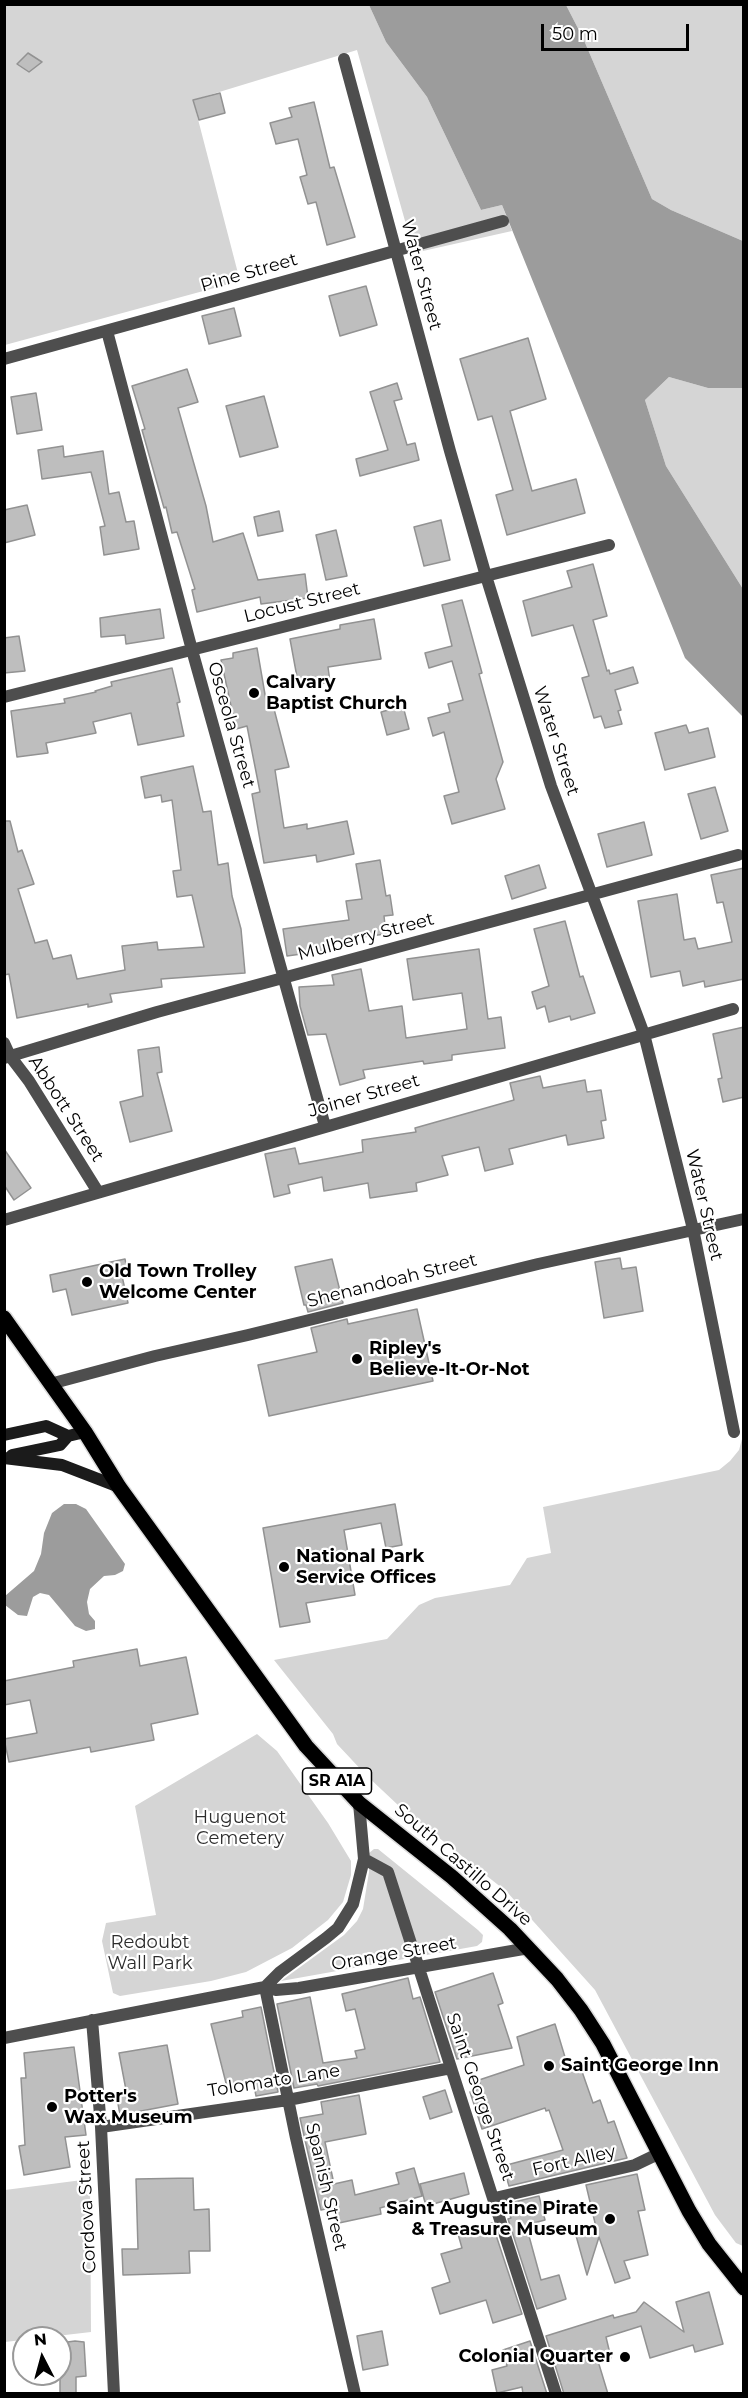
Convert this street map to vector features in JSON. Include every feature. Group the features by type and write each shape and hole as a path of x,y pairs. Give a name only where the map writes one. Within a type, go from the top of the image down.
{"main road":[{"name":"SR A1A","path":"4,1318 85,1432"},
{"path":"4,1435 46,1426 68,1436"},
{"path":"4,1457 60,1445 68,1436 85,1432"},
{"name":"South Castillo Drive","path":"85,1432 118,1487 306,1746 359,1803 452,1877 529,1948 557,1979 592,2027 709,2244 744,2288"},
{"path":"4,1457 62,1465 118,1487"}],"street":[{"name":"Water Street","path":"344,59 450,451 550,786 644,1034 693,1229 734,1432"},
{"name":"Pine Street","path":"4,359 503,221"},
{"name":"Osceola Street","path":"107,331 192,650 325,1126"},
{"name":"Locust Street","path":"4,697 609,545"},
{"name":"Mulberry Street","path":"7,1057 285,978 738,855"},
{"name":"Joiner Street","path":"4,1220 733,1010"},
{"name":"Abbott Street","path":"4,1043 7,1057 29,1081 98,1192"},
{"name":"Shenandoah Street","path":"50,1384 155,1356 693,1229 744,1219"},
{"name":"Orange Street","path":"265,1987 280,1972 326,1938 347,1916 358,1891 363,1859 359,1803"},
{"name":"Saint George Street","path":"363,1859 388,1872 495,2198 556,2394"},
{"name":"Orange Street","path":"4,2038 265,1987 276,1990 299,1988 529,1948"},
{"name":"Spanish Street","path":"265,1987 288,2100 355,2394"},
{"name":"Cordova Street","path":"92,2020 101,2127 114,2394"},
{"name":"Tolomato Lane","path":"101,2127 288,2100 451,2068"},
{"name":"Fort Alley","path":"495,2198 635,2165 660,2153"}],"green space":[{"path":"5,5 369,5 386,42 427,97 481,210 502,205 512,231 414,253 357,50 193,100 240,281 5,345"},
{"path":"566,5 743,5 743,241 671,210 652,199 583,38"},
{"path":"669,377 708,388 743,388 743,589 666,466 645,400"},
{"path":"744,1429 743,2246 736,2243 715,2215 595,1990 507,1892 399,1806 366,1775 337,1744 333,1734 274,1660 387,1639 419,1605 435,1598 510,1585 527,1558 551,1553 543,1507 719,1470 739,1450"},
{"name":"Huguenot Cemetery","path":"257,1734 277,1751 328,1823 351,1861 351,1875 343,1902 328,1920 292,1948 246,1972 211,1981 120,1996 113,1993 102,1941 106,1923 156,1915 135,1806"},
{"path":"378,1849 478,1930 483,1935 482,1942 477,1946 281,1981 344,1935 357,1921 363,1909 369,1872 369,1853"},
{"path":"90,2179 91,2332 72,2334 72,2326 12,2326 12,2341 5,2342 5,2190"}],"shaded area":[{"path":"369,5 566,5 583,38 652,199 671,210 743,241 743,388 708,388 669,377 645,400 666,466 743,589 743,717 685,658 502,205 481,210 427,97 386,42"},
{"path":"64,1504 76,1504 86,1509 125,1564 123,1571 115,1575 104,1576 90,1589 87,1602 89,1614 95,1621 95,1629 86,1631 75,1626 49,1595 40,1593 33,1597 27,1616 18,1615 5,1605 5,1596 34,1571 52,1513"}],"building":[{"path":"28,53 42,62 29,72 17,64"},
{"path":"220,93 225,113 199,120 193,100"},
{"path":"314,102 330,168 334,167 355,237 327,245 316,202 308,204 300,177 307,175 298,139 276,144 270,123 292,117 289,108"},
{"path":"366,286 377,325 340,336 329,296"},
{"path":"234,308 241,336 209,344 202,316"},
{"path":"528,338 546,399 510,411 532,491 576,479 585,513 507,535 496,495 513,490 492,416 478,420 460,359"},
{"path":"187,369 198,402 178,408 206,506 213,542 243,533 258,580 305,574 308,598 261,604 260,597 197,612 192,590 195,589 177,532 172,533 166,507 164,508 132,386"},
{"path":"397,383 402,399 394,401 407,445 415,443 419,460 360,476 356,459 388,450 370,392"},
{"path":"36,393 42,430 17,434 11,397"},
{"path":"264,396 278,447 240,457 226,406"},
{"path":"63,446 64,457 103,451 109,494 119,492 126,522 134,521 139,549 104,555 100,527 105,526 91,472 42,479 38,450"},
{"path":"27,505 35,535 4,543 4,510"},
{"path":"279,511 283,531 258,536 254,517"},
{"path":"441,520 450,560 424,566 414,527"},
{"path":"336,530 347,576 326,580 316,535"},
{"path":"593,564 607,616 593,620 607,671 609,670 610,674 633,667 638,683 615,690 621,710 618,711 622,724 605,728 601,716 594,718 582,678 589,676 573,625 532,636 523,601 572,587 567,571"},
{"path":"462,600 503,762 496,779 505,809 452,824 444,796 459,792 444,732 433,736 428,718 450,712 448,704 463,700 452,661 429,668 425,653 452,646 442,605"},
{"path":"160,609 164,638 126,644 125,635 101,637 100,618"},
{"path":"374,619 381,659 328,667 330,682 299,688 290,639 340,629 340,625"},
{"path":"19,636 25,671 4,673 4,638"},
{"path":"257,648 267,706 273,705 289,767 275,770 284,828 307,824 307,829 347,821 354,854 317,862 316,855 264,863 252,794 260,792 247,726 236,729 221,660 233,658 233,653"},
{"path":"172,668 180,702 177,703 184,736 138,745 131,713 93,722 96,733 46,743 48,753 17,757 11,711 65,703 64,699 112,686 111,682"},
{"path":"403,706 409,729 387,735 381,712"},
{"path":"686,725 689,733 708,728 715,757 665,770 655,733"},
{"path":"193,766 203,812 211,811 218,865 228,863 232,896 241,929 245,973 161,979 162,987 110,994 112,1002 88,1007 88,1004 17,1018 9,974 4,975 4,821 10,821 18,852 22,850 34,884 18,889 35,943 47,940 53,959 71,955 77,979 125,970 122,946 157,942 158,950 204,947 192,895 177,897 173,871 181,870 172,800 162,802 161,795 145,798 141,777"},
{"path":"715,787 728,831 701,839 688,794"},
{"path":"644,822 652,855 607,867 598,834"},
{"path":"380,860 386,896 390,895 393,915 384,916 386,934 328,941 330,950 287,956 283,929 349,920 346,901 362,899 356,864"},
{"path":"539,865 546,888 512,899 505,876"},
{"path":"744,868 744,979 705,987 704,981 683,986 680,971 651,977 638,901 677,894 684,940 695,938 698,949 732,942 723,902 717,903 711,875"},
{"path":"565,921 580,977 583,976 595,1013 571,1020 570,1016 549,1022 545,1006 537,1009 532,992 549,986 534,929"},
{"path":"479,949 488,1019 501,1017 505,1048 452,1055 452,1060 424,1064 423,1061 363,1070 365,1078 340,1085 326,1034 308,1035 300,1006 299,987 334,985 332,975 361,969 369,1011 402,1006 406,1038 467,1029 462,993 413,1000 407,959"},
{"path":"744,1027 744,1097 723,1102 718,1079 722,1078 713,1034"},
{"path":"159,1047 162,1072 157,1073 172,1131 130,1142 120,1102 143,1096 138,1050"},
{"path":"540,1076 543,1088 585,1080 587,1092 601,1090 606,1120 601,1121 604,1138 568,1145 566,1135 509,1149 513,1164 485,1171 479,1147 442,1156 448,1175 416,1183 417,1191 370,1198 368,1183 324,1191 322,1177 288,1185 290,1193 274,1197 265,1154 295,1148 299,1164 363,1152 362,1140 416,1132 415,1128 514,1100 510,1083"},
{"path":"4,1149 31,1188 14,1200 4,1185"},
{"path":"620,1258 622,1269 636,1267 643,1311 604,1318 595,1262"},
{"name":"Old Town Trolley Welcome Center","path":"125,1259 128,1274 122,1276 128,1303 72,1315 66,1289 53,1292 50,1275"},
{"path":"332,1259 343,1303 308,1312 304,1305 295,1267"},
{"name":"Ripley's Believe-It-Or-Not","path":"417,1309 433,1381 269,1416 258,1365 317,1352 311,1328 347,1319 348,1324"},
{"name":"National Park Service Offices","path":"395,1504 402,1545 386,1548 381,1523 344,1530 355,1595 306,1603 310,1622 280,1627 263,1528"},
{"path":"137,1649 140,1666 186,1657 198,1714 151,1724 154,1740 91,1752 90,1747 9,1762 4,1739 37,1733 30,1700 4,1705 4,1681 74,1667 73,1661"},
{"path":"493,1973 503,2003 498,2005 512,2048 457,2059 435,1992"},
{"path":"408,1978 413,1999 420,1997 440,2062 318,2086 317,2084 294,2088 277,2004 310,1997 323,2063 357,2058 355,2051 365,2049 355,2009 346,2011 342,1994"},
{"path":"261,2007 278,2092 256,2096 253,2080 227,2087 211,2024 243,2017 242,2011"},
{"path":"555,2024 568,2067 579,2063 593,2103 600,2100 608,2123 614,2121 627,2158 509,2186 503,2166 563,2150 549,2110 546,2111 545,2108 482,2129 470,2092 481,2088 479,2080 524,2065 517,2037"},
{"path":"167,2045 178,2104 120,2115 116,2092 126,2090 119,2053"},
{"name":"Potter's Wax Museum","path":"74,2047 86,2135 65,2137 70,2167 24,2175 19,2146 25,2145 21,2078 26,2078 24,2053"},
{"path":"445,2090 452,2112 430,2119 423,2097"},
{"path":"359,2095 366,2134 325,2142 334,2184 352,2180 355,2195 399,2184 396,2173 414,2168 422,2196 380,2208 381,2214 339,2223 335,2207 321,2210 300,2118 323,2114 321,2102"},
{"path":"464,2173 469,2194 426,2206 420,2184"},
{"name":"Saint Augustine Pirate & Treasure Museum","path":"637,2174 645,2210 638,2211 648,2255 624,2261 630,2278 615,2283 599,2237 587,2275 575,2232 596,2227 586,2185"},
{"path":"193,2178 194,2210 209,2209 210,2251 189,2251 190,2273 123,2275 122,2249 138,2249 136,2179"},
{"path":"539,2196 545,2220 526,2225 541,2280 559,2275 566,2299 537,2309 508,2219 511,2218 506,2204"},
{"path":"492,2223 522,2314 493,2323 486,2300 440,2314 432,2288 450,2282 441,2254 462,2248 458,2234"},
{"path":"709,2292 723,2344 695,2352 693,2345 650,2358 641,2326 606,2337 611,2358 598,2361 608,2394 564,2394 546,2336 613,2315 614,2318 636,2312 644,2302 684,2332 676,2302"},
{"path":"382,2331 388,2365 363,2370 357,2336"},
{"path":"72,2341 84,2342 86,2376 76,2377 76,2394 60,2394 60,2386 72,2386"},
{"path":"530,2341 547,2394 523,2394 522,2387 497,2393 492,2370 507,2366 503,2350"}],"place":[{"name":"Calvary Baptist Church","path":"254,693"},
{"name":"Old Town Trolley Welcome Center","path":"87,1282"},
{"name":"Ripley's Believe-It-Or-Not","path":"357,1359"},
{"name":"National Park Service Offices","path":"284,1567"},
{"name":"Saint George Inn","path":"549,2066"},
{"name":"Potter's Wax Museum","path":"52,2107"},
{"name":"Saint Augustine Pirate & Treasure Museum","path":"610,2219"},
{"name":"Colonial Quarter","path":"625,2357"}],"park label":[{"name":"Redoubt Wall Park","path":"150,1953"}]}
